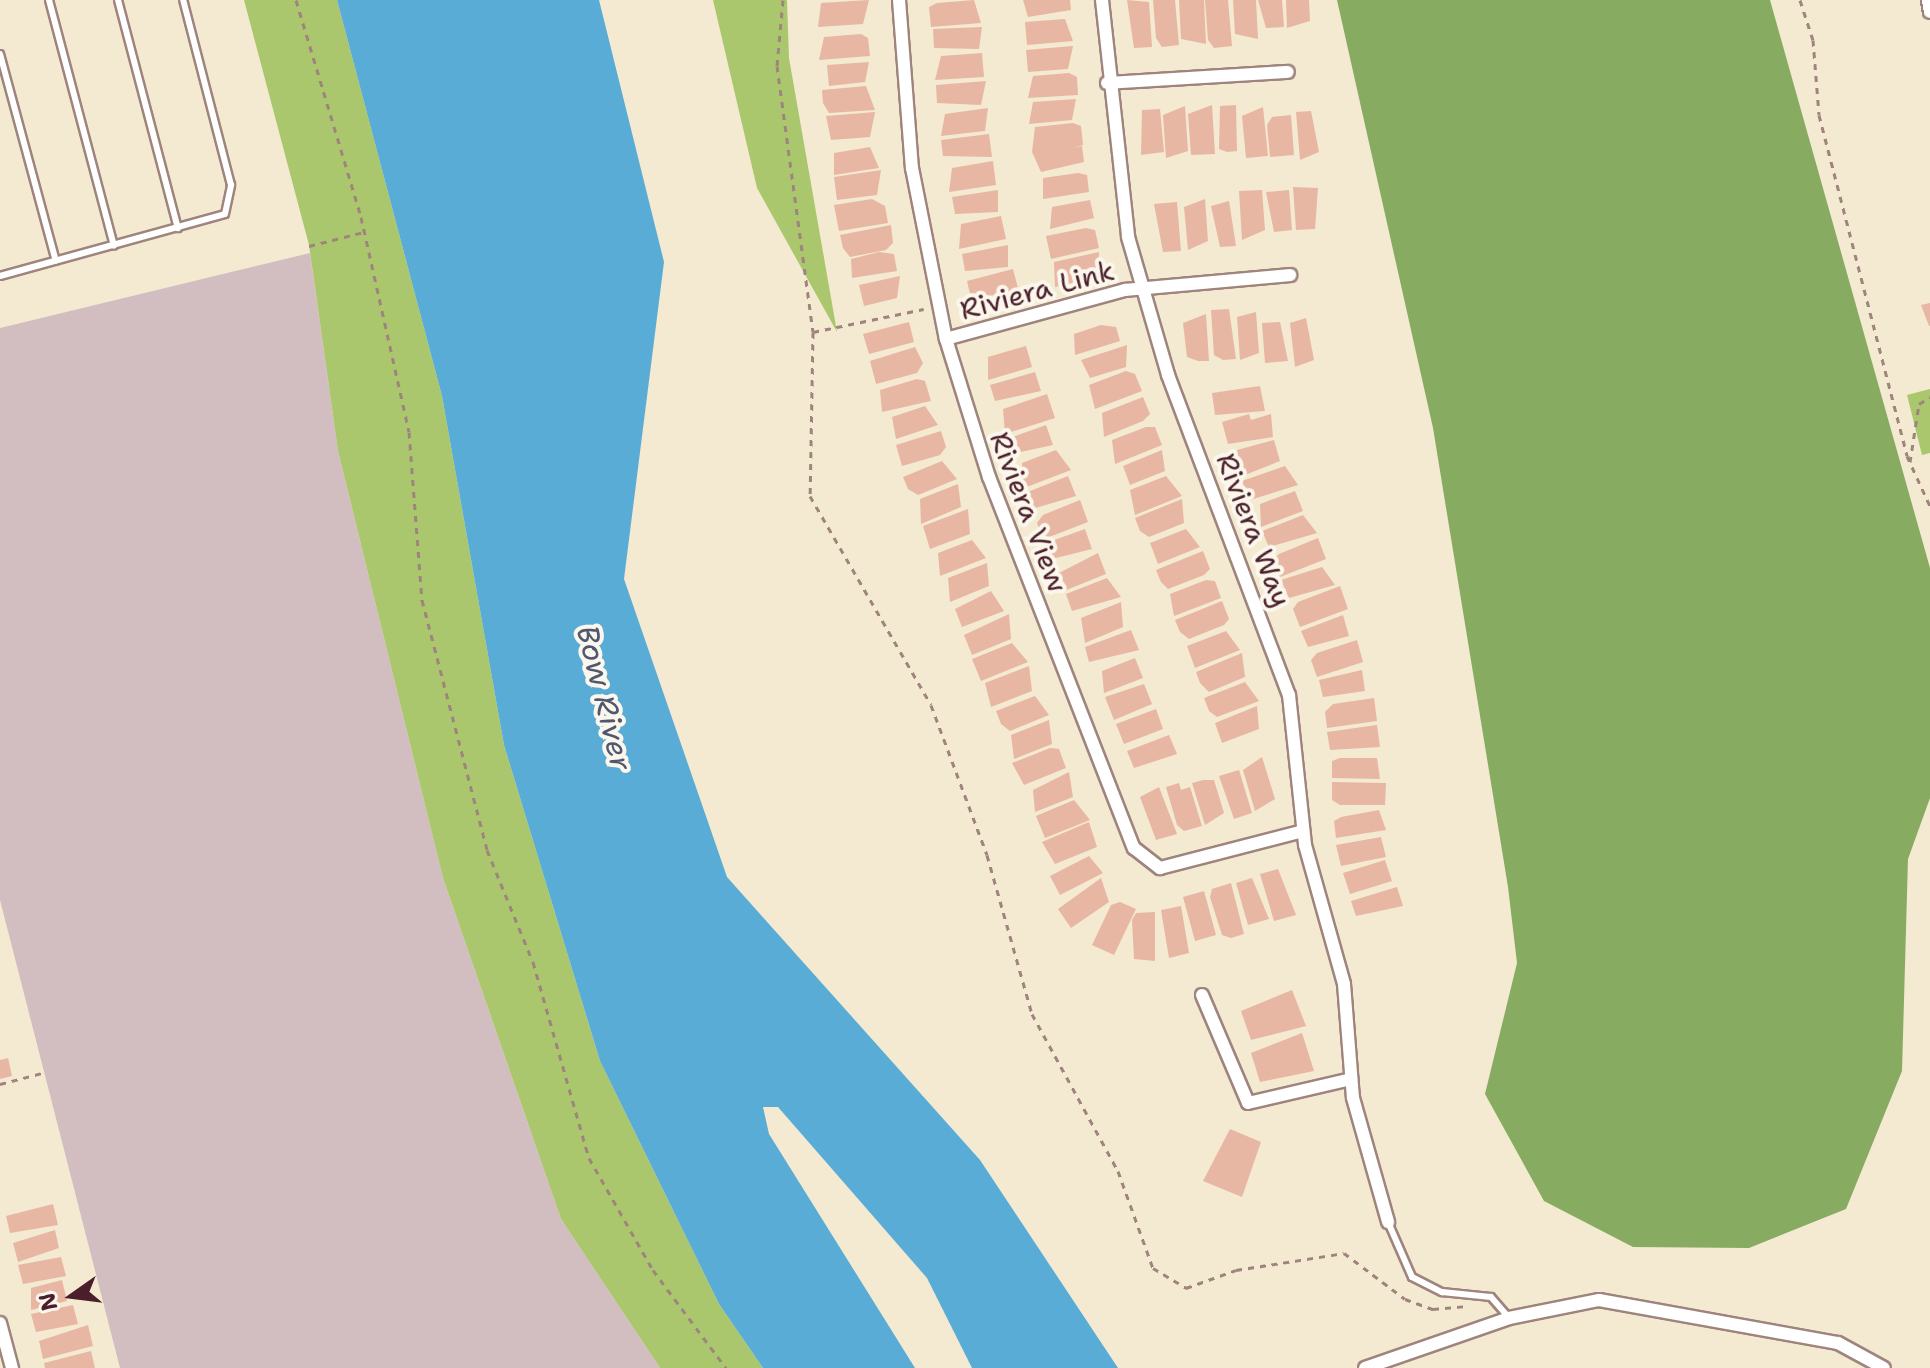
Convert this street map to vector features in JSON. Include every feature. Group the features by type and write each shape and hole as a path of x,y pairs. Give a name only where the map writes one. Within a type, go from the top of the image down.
{"street":[{"name":"Riviera View","path":"899,0 912,168 946,339 989,477 1137,855 1160,868 1303,831"},
{"name":"Riviera Way","path":"1102,0 1119,192 1141,288 1280,663 1298,735 1303,831 1348,999 1351,1079 1388,1222"},
{"path":"1928,0 1930,12"},
{"path":"1107,83 1288,72"},
{"name":"Riviera Link","path":"946,339 1141,288 1290,275"},
{"path":"1202,995 1248,1103 1351,1079"},
{"path":"1365,1368 1509,1318 1599,1300 1838,1343 1884,1368"},
{"path":"1,1330 12,1368"}],"lane":[{"path":"49,0 114,246"},
{"path":"118,0 178,228"},
{"path":"0,276 225,214 232,202 183,0"},
{"path":"0,54 56,261"},
{"path":"1388,1222 1412,1277 1442,1292 1491,1297 1509,1318"}],"path":[{"path":"296,0 364,232 409,432 422,600 487,850 533,962 589,1158 653,1270 726,1368"},
{"path":"783,0 777,66 813,332 807,467 814,506 931,705 987,855 1032,1014 1118,1171 1153,1268 1186,1288 1236,1270 1344,1253 1418,1305 1478,1304"},
{"path":"1800,0 1813,40 1819,115 1910,462 1930,506"},
{"path":"309,246 364,232"},
{"path":"813,332 924,309"},
{"path":"1910,462 1919,404 1930,397"},
{"path":"0,1084 42,1073"}],"shaded area":[{"path":"310,253 338,451 443,878 561,1219 660,1368 120,1368 0,900 0,328"}],"green space":[{"path":"244,0 337,0 442,396 504,745 600,1061 719,1304 763,1368 660,1368 561,1219 443,878 338,451 309,245"},
{"path":"713,0 787,0 789,58 837,332 757,188"},
{"path":"1337,0 1770,0 1930,568 1930,798 1908,859 1902,1071 1846,1209 1749,1248 1633,1247 1544,1201 1485,1094 1517,963 1508,887 1433,428"},
{"path":"1930,389 1930,453 1922,455 1907,395"}],"water":[{"name":"Bow River","path":"337,0 599,0 664,262 624,579 727,877 980,1160 1118,1368 972,1368 927,1278 778,1107 763,1107 769,1134 915,1368 763,1368 719,1304 600,1061 504,745 442,396"}],"building":[{"path":"869,0 863,24 818,27 821,3"},
{"path":"974,0 981,23 931,27 929,7 937,3"},
{"path":"1023,0 1070,0 1071,10 1028,17"},
{"path":"1127,0 1149,2 1152,47 1134,48"},
{"path":"1153,0 1175,0 1179,45 1162,47 1156,38"},
{"path":"1179,0 1204,0 1206,44 1181,39"},
{"path":"1205,0 1228,0 1232,46 1214,48 1208,40"},
{"path":"1233,0 1256,0 1258,39 1235,34"},
{"path":"1258,0 1282,0 1284,27 1266,28"},
{"path":"1286,0 1309,0 1310,21 1287,28"},
{"path":"1065,19 1073,41 1027,45 1025,22"},
{"path":"982,27 979,49 934,48 933,29"},
{"path":"861,34 868,38 870,56 819,60 824,37"},
{"path":"1073,46 1068,69 1028,72 1026,50"},
{"path":"982,53 984,77 935,80 941,56"},
{"path":"869,62 865,82 829,86 827,65"},
{"path":"1069,73 1077,77 1078,95 1028,98 1033,76"},
{"path":"986,81 981,105 937,103 936,85"},
{"path":"866,86 875,110 829,113 823,103 822,90"},
{"path":"1076,99 1072,120 1029,124 1033,102"},
{"path":"1212,105 1215,154 1191,155 1188,114"},
{"path":"1236,105 1237,151 1227,152 1219,149 1220,106"},
{"path":"1185,106 1188,151 1166,158 1163,115"},
{"path":"1263,107 1268,156 1246,158 1242,116"},
{"path":"988,108 985,131 941,136 945,114"},
{"path":"1160,109 1164,152 1141,155 1142,110"},
{"path":"1311,111 1319,152 1300,160 1296,112"},
{"path":"875,112 870,137 831,140 826,116"},
{"path":"1291,115 1294,155 1270,157 1267,125 1272,117"},
{"path":"1073,123 1081,126 1083,145 1073,148 1082,146 1084,162 1041,172 1032,152 1035,127"},
{"path":"989,134 992,157 943,156 941,140"},
{"path":"870,147 879,168 834,175 834,153"},
{"path":"993,161 996,185 949,192 952,168"},
{"path":"881,170 877,195 837,200 834,177"},
{"path":"1078,173 1087,175 1089,192 1043,199 1043,178"},
{"path":"1293,187 1318,188 1315,229 1296,230"},
{"path":"998,190 998,212 955,214 952,197"},
{"path":"1262,190 1265,230 1242,240 1239,191"},
{"path":"1289,190 1292,230 1274,232 1266,192"},
{"path":"872,199 885,206 888,223 839,231 834,205"},
{"path":"1205,199 1208,241 1188,250 1184,207"},
{"path":"1090,200 1094,218 1050,229 1052,207"},
{"path":"1229,201 1236,246 1220,247 1211,206"},
{"path":"1177,202 1181,251 1163,252 1154,204"},
{"path":"1001,216 1006,239 959,249 961,224"},
{"path":"891,225 893,243 886,250 850,257 843,248 840,235"},
{"path":"1086,228 1095,230 1099,248 1051,259 1046,236"},
{"path":"1008,245 1008,267 965,271 962,254"},
{"path":"879,252 894,254 897,271 852,278 851,259"},
{"path":"1099,252 1098,277 1055,287 1054,262"},
{"path":"1013,269 1019,292 971,298 967,281"},
{"path":"900,276 897,298 864,306 859,285"},
{"path":"1930,303 1930,326 1929,326 1921,305"},
{"path":"1229,309 1236,359 1223,360 1214,355 1211,310"},
{"path":"1256,312 1259,353 1240,360 1237,317"},
{"path":"1206,314 1209,361 1198,361 1187,357 1183,323"},
{"path":"1306,318 1314,360 1295,367 1290,323"},
{"path":"909,322 914,342 869,354 863,334"},
{"path":"1280,322 1288,361 1265,363 1262,323"},
{"path":"1101,325 1116,327 1120,341 1075,355 1074,334"},
{"path":"1127,345 1126,367 1090,378 1081,360"},
{"path":"1026,346 1032,367 988,380 988,357"},
{"path":"915,347 923,363 917,373 876,384 870,361"},
{"path":"1126,371 1135,374 1142,391 1095,409 1089,385"},
{"path":"1035,372 1041,391 995,401 990,385"},
{"path":"917,379 925,381 931,401 882,412 880,390"},
{"path":"1260,386 1265,411 1215,415 1212,393"},
{"path":"1047,394 1055,418 1005,434 1003,409"},
{"path":"1143,397 1150,414 1143,421 1104,437 1102,413"},
{"path":"925,406 938,425 896,439 892,417"},
{"path":"1249,414 1251,420 1271,414 1273,437 1228,444 1222,422"},
{"path":"1046,425 1053,445 1012,454 1007,439"},
{"path":"1146,427 1155,427 1162,445 1115,464 1112,440"},
{"path":"941,431 946,447 940,455 902,466 896,445"},
{"path":"1274,440 1280,461 1240,477 1237,450"},
{"path":"1056,450 1071,470 1024,488 1022,463"},
{"path":"1162,450 1165,471 1130,485 1123,466"},
{"path":"942,461 957,479 918,495 908,489 903,477"},
{"path":"1285,466 1298,485 1250,500 1242,481"},
{"path":"1068,476 1076,496 1032,509 1025,493"},
{"path":"1166,476 1182,496 1135,515 1130,490"},
{"path":"958,484 961,507 921,524 920,499"},
{"path":"1295,491 1303,511 1261,527 1260,504"},
{"path":"1182,499 1184,523 1149,537 1140,531 1135,518"},
{"path":"1080,500 1088,522 1044,539 1037,523 1043,515"},
{"path":"968,509 970,534 930,549 923,526"},
{"path":"1303,515 1317,533 1269,547 1262,531"},
{"path":"1085,529 1092,549 1052,559 1046,543"},
{"path":"1186,529 1200,547 1158,564 1150,543"},
{"path":"1318,538 1326,559 1280,577 1273,560 1279,554"},
{"path":"972,540 986,558 940,576 938,553"},
{"path":"1203,551 1210,569 1204,575 1168,589 1161,582 1156,570"},
{"path":"1098,553 1106,574 1064,591 1057,574"},
{"path":"987,563 989,586 950,602 948,578"},
{"path":"1322,567 1335,585 1289,598 1281,580"},
{"path":"1107,578 1121,597 1072,611 1066,594"},
{"path":"1206,580 1215,581 1221,598 1174,616 1170,594"},
{"path":"1340,586 1348,609 1300,627 1293,609 1298,602"},
{"path":"991,591 1004,611 962,627 955,609"},
{"path":"1222,601 1229,619 1224,625 1189,639 1180,632 1175,620"},
{"path":"1121,602 1123,627 1085,643 1081,618"},
{"path":"1009,614 1011,639 972,655 964,635"},
{"path":"1343,615 1349,636 1308,647 1301,631"},
{"path":"1131,630 1139,650 1089,662 1085,647"},
{"path":"1226,631 1240,650 1195,668 1187,646"},
{"path":"1357,640 1363,662 1317,677 1311,660 1317,653"},
{"path":"1012,643 1028,662 981,681 972,659"},
{"path":"1242,653 1245,677 1209,692 1200,683 1196,672"},
{"path":"1135,658 1143,678 1104,693 1102,671"},
{"path":"1029,666 1032,691 991,707 985,683"},
{"path":"1362,670 1365,691 1323,697 1319,680"},
{"path":"1245,682 1259,701 1217,717 1209,711 1204,698"},
{"path":"1144,684 1152,704 1114,720 1105,697"},
{"path":"1035,696 1049,715 1010,731 1001,724 996,711"},
{"path":"1374,698 1377,721 1327,728 1325,712 1333,704"},
{"path":"1257,706 1259,729 1222,743 1215,723"},
{"path":"1156,709 1163,729 1124,744 1116,724"},
{"path":"1049,720 1052,744 1014,759 1011,735"},
{"path":"1377,725 1380,747 1330,750 1327,732"},
{"path":"1169,735 1177,754 1134,768 1127,751"},
{"path":"1050,748 1059,749 1066,768 1024,785 1012,763"},
{"path":"1262,757 1275,799 1255,811 1243,770"},
{"path":"1340,758 1377,758 1380,779 1332,778 1332,761"},
{"path":"1239,770 1252,813 1234,819 1219,776"},
{"path":"1069,772 1073,797 1035,812 1033,790"},
{"path":"1214,780 1224,813 1205,825 1192,783"},
{"path":"1332,782 1386,783 1385,805 1340,805 1332,800"},
{"path":"1179,783 1181,790 1190,787 1202,826 1184,831 1177,825 1166,787"},
{"path":"1159,787 1177,834 1156,840 1140,797"},
{"path":"1074,800 1090,820 1045,838 1036,816"},
{"path":"1379,810 1386,830 1336,838 1334,821"},
{"path":"1089,822 1097,847 1055,864 1042,842"},
{"path":"1381,837 1386,857 1341,866 1336,845"},
{"path":"1089,856 1103,873 1060,895 1050,876"},
{"path":"1385,860 1392,881 1350,894 1343,873"},
{"path":"1278,869 1296,915 1274,921 1260,874"},
{"path":"1101,878 1109,902 1071,928 1058,909"},
{"path":"1252,878 1269,919 1248,925 1236,883"},
{"path":"1231,883 1244,934 1231,938 1222,935 1210,897 1212,889"},
{"path":"1397,887 1403,906 1356,916 1351,901"},
{"path":"1204,891 1216,935 1195,941 1183,897"},
{"path":"1120,902 1136,909 1114,955 1092,945 1111,905"},
{"path":"1181,906 1189,953 1169,958 1161,910"},
{"path":"1155,912 1155,961 1134,959 1132,920 1136,913"},
{"path":"1292,990 1306,1026 1251,1040 1241,1011"},
{"path":"1302,1033 1314,1071 1260,1082 1251,1053"},
{"path":"8,1058 12,1076 0,1079 0,1060"},
{"path":"1230,1129 1261,1142 1242,1197 1203,1181"},
{"path":"53,1204 58,1225 10,1233 6,1216"},
{"path":"55,1230 59,1248 18,1262 13,1243"},
{"path":"61,1257 66,1276 23,1284 18,1265"},
{"path":"62,1280 67,1301 31,1310 31,1288"},
{"path":"73,1305 78,1324 36,1332 31,1314"},
{"path":"88,1325 93,1346 43,1359 39,1341"},
{"path":"91,1351 95,1368 45,1368 44,1363"}]}
